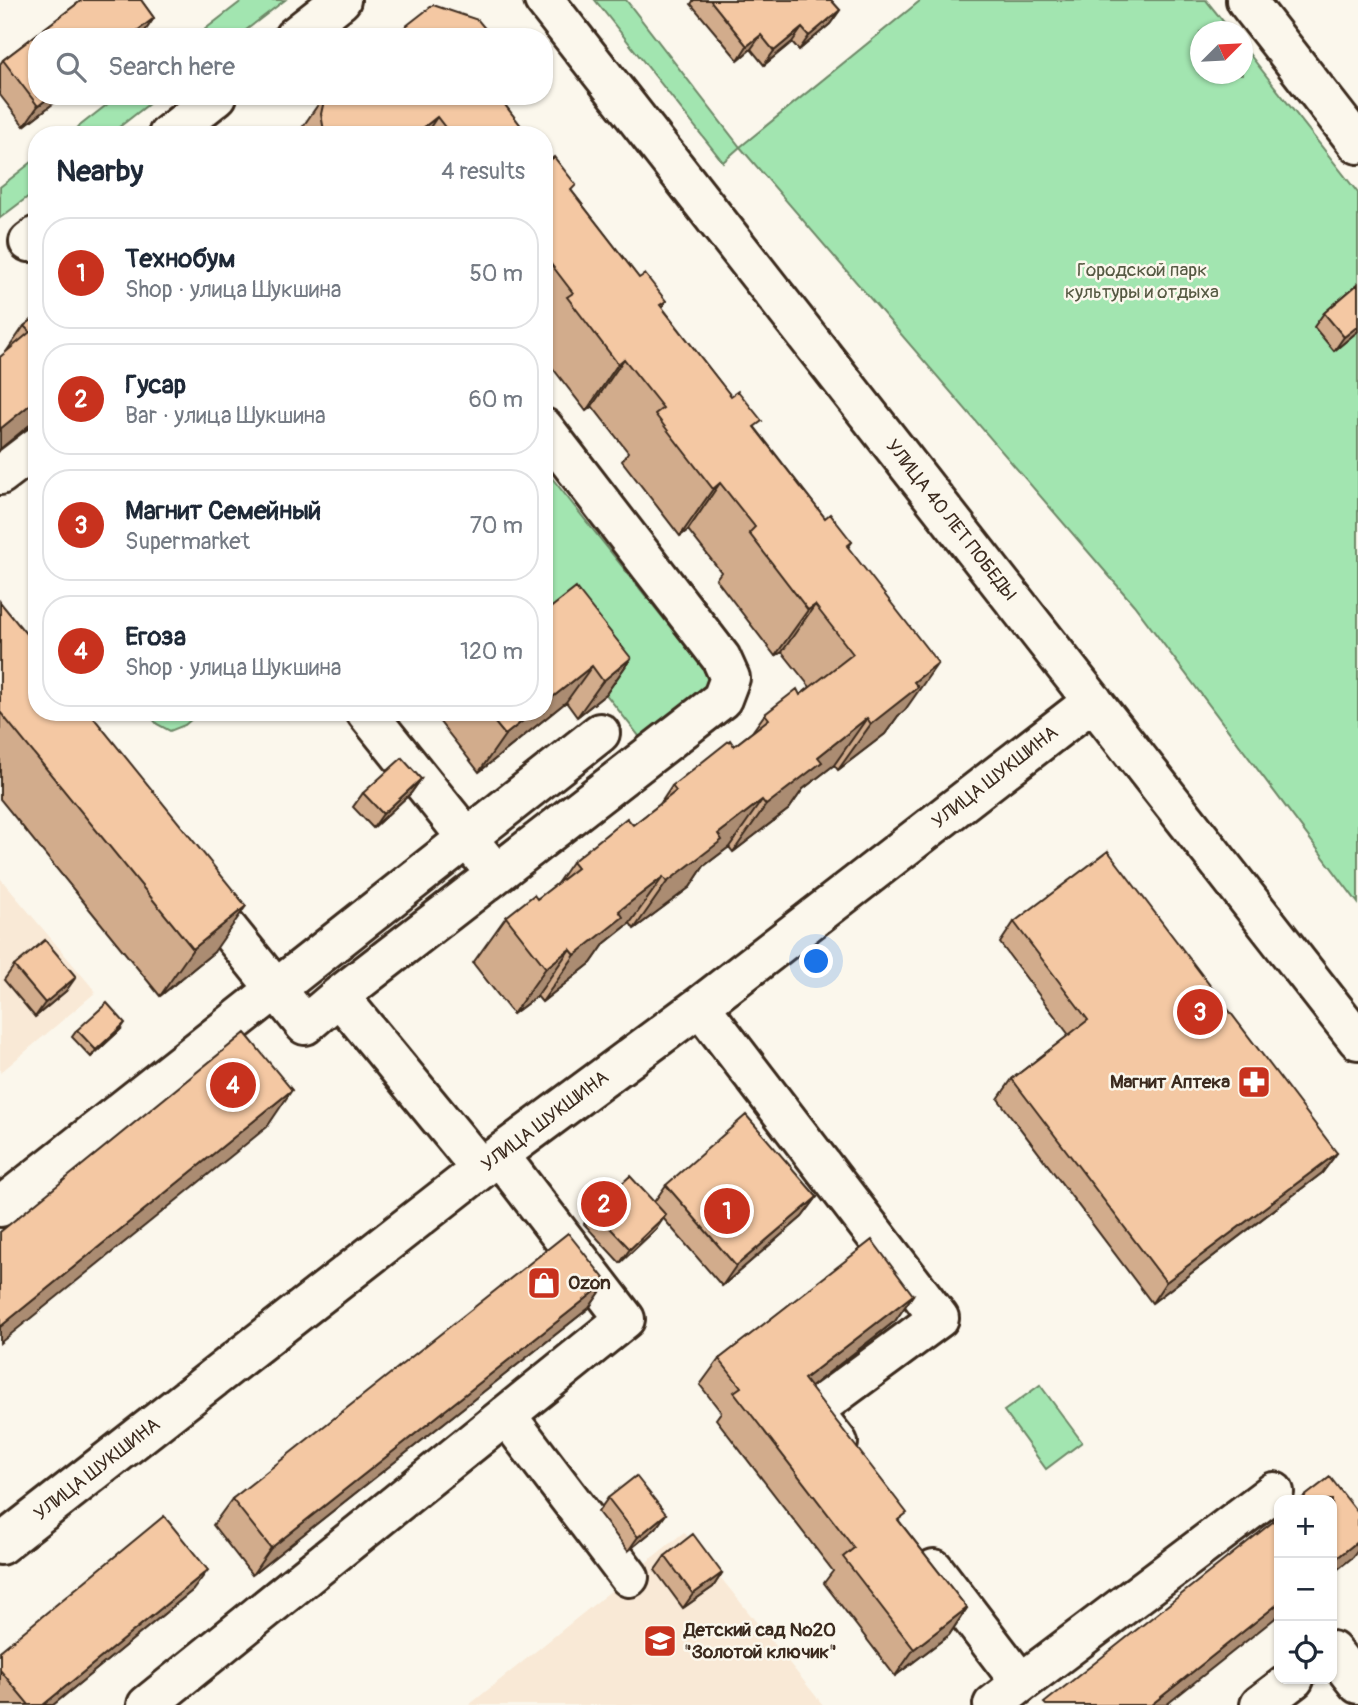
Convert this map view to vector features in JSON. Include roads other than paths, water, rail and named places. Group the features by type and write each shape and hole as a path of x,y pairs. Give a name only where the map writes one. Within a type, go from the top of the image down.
{"street":[{"path":"305,28 341,0"},
{"name":"УЛИЦА 40 ЛЕТ ПОБЕДЫ","path":"544,0 1358,1040"},
{"path":"1246,0 1358,144"},
{"path":"179,126 206,105"},
{"path":"173,861 305,1026 339,996 722,699 730,678 722,658 553,440"},
{"path":"0,475 28,453"},
{"name":"УЛИЦА ШУКШИНА","path":"0,1545 490,1162 700,1006 1093,701"},
{"path":"373,721 496,874"},
{"path":"0,1207 600,733"},
{"path":"147,1705 625,1319 490,1162 339,996"},
{"path":"700,1006 939,1318 813,1411 855,1466"},
{"path":"506,1415 629,1577"},
{"path":"913,1542 1007,1694 1274,1492"},
{"path":"1337,1646 1358,1629"},
{"path":"1337,1657 1358,1684"},
{"path":"1260,1705 1287,1684"}],"place":[{"name":"Магнит Семейный","path":"1200,1012"},
{"name":"Магнит Аптека","path":"1254,1082"},
{"name":"Егоза","path":"233,1085"},
{"name":"Гусар","path":"604,1204"},
{"name":"Технобум","path":"727,1211"},
{"name":"Ozon","path":"544,1283"},
{"name":"Детский сад №20 \"Золотой ключик\"","path":"660,1641"}],"park label":[{"name":"Городской парк культуры и отдыха","path":"1142,281"}]}
